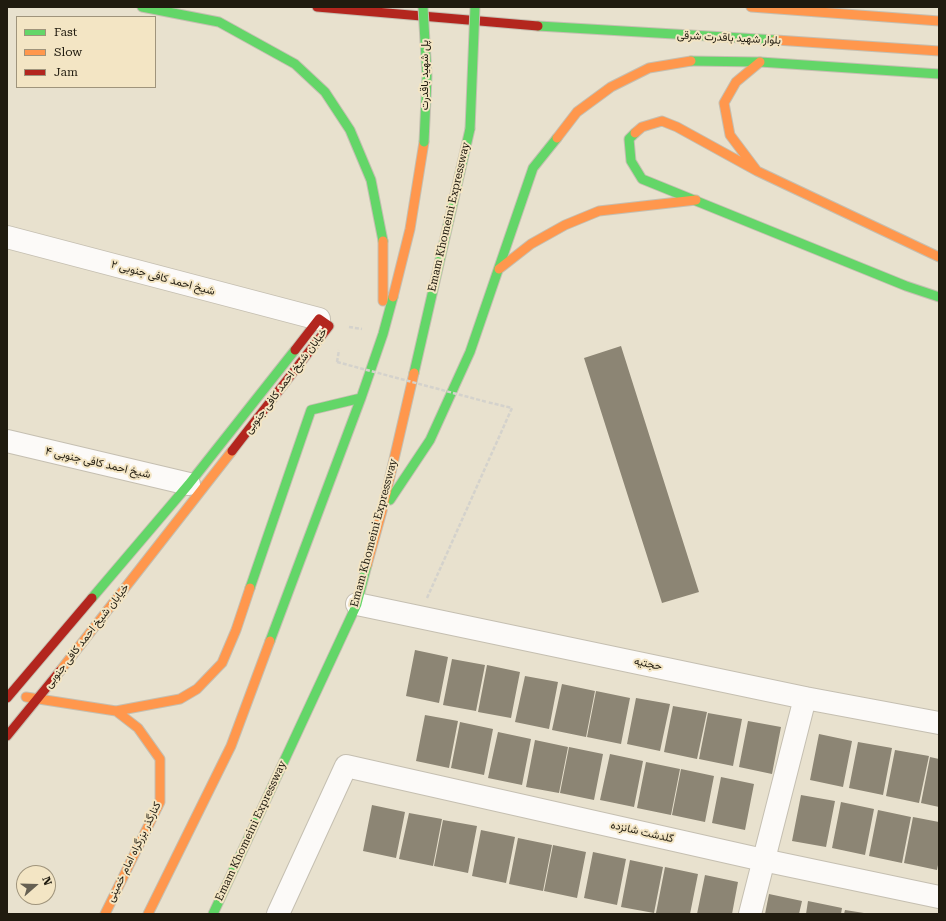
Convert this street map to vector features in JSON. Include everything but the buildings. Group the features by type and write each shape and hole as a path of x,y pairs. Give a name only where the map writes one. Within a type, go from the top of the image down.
{"main road":[{"path":"142,7 219,22 295,64 325,92 350,130 371,180 383,236 382,334 361,398 230,746 148,914"},
{"name":"بلوار شهید باقدرت شرقی","path":"317,7 519,25 939,51"},
{"name":"پل شهید باقدرت","path":"382,334 410,229 424,142 427,76 423,7"},
{"name":"Emam Khomeini Expressway","path":"213,914 357,604 382,511 470,129 475,7"},
{"path":"751,7 939,21"},
{"path":"382,511 430,440 470,352 533,168 578,112 611,87 650,68 687,62 760,62 939,74"},
{"path":"757,170 730,135 724,103 736,82 760,62"},
{"path":"939,257 757,170 662,121 642,127 629,139 630,161 642,179 906,286 939,297"},
{"path":"499,269 531,244 565,225 599,211 696,200"},
{"name":"خیابان شیخ احمد کافی جنوبی","path":"7,736 37,700 329,326 318,319 189,484 8,695"},
{"path":"8,695 116,711 180,699 197,689 222,664 236,630 311,410 361,398"},
{"name":"کنارگذر بزرگراه امام خمینی","path":"105,914 160,802 160,759 138,728 116,711"}],"street":[{"name":"شیخ احمد کافی جنوبی ۲","path":"7,237 318,319"},
{"name":"شیخ احمد کافی جنوبی ۴","path":"7,441 189,484"},
{"name":"حجتیه","path":"357,604 805,698 939,723"},
{"path":"750,914 805,698"},
{"name":"گلدشت شانزده","path":"278,914 346,766 763,860 939,896"}],"path":[{"path":"337,362 512,408 419,616"}],"traffic: fast":[{"path":"142,7 219,22 295,64 325,92 350,130 371,180 383,241"},
{"path":"423,7 427,76 424,142"},
{"path":"470,129 475,7"},
{"path":"538,26 776,40"},
{"path":"691,61 760,62 939,74"},
{"path":"414,373 470,129"},
{"path":"635,133 629,139 631,161 642,179 906,286 939,297"},
{"path":"390,500 430,440 470,352 533,168 557,138"},
{"path":"270,641 361,398 383,334 393,297"},
{"path":"92,598 189,484 295,350"},
{"path":"250,588 311,410 361,398"},
{"path":"213,914 357,604 367,565"}],"traffic: slow":[{"path":"751,7 939,21"},
{"path":"776,40 939,51"},
{"path":"557,138 577,112 611,87 649,68 691,61"},
{"path":"757,171 730,135 724,103 736,82 760,62"},
{"path":"635,133 642,127 662,121 677,127 757,171 939,257"},
{"path":"393,297 410,229 424,142"},
{"path":"499,269 531,244 565,225 599,211 696,200"},
{"path":"383,241 383,301"},
{"path":"367,565 382,511 414,373"},
{"path":"60,671 232,451"},
{"path":"26,697 116,711 180,699 197,689 222,663 236,630 250,588"},
{"path":"148,914 231,746 270,641"},
{"path":"105,914 160,802 160,759 138,728 116,711"}],"traffic: jam":[{"path":"317,7 538,26"},
{"path":"232,451 329,326 319,319 295,350"},
{"path":"7,698 92,598"},
{"path":"7,736 60,671"}]}
